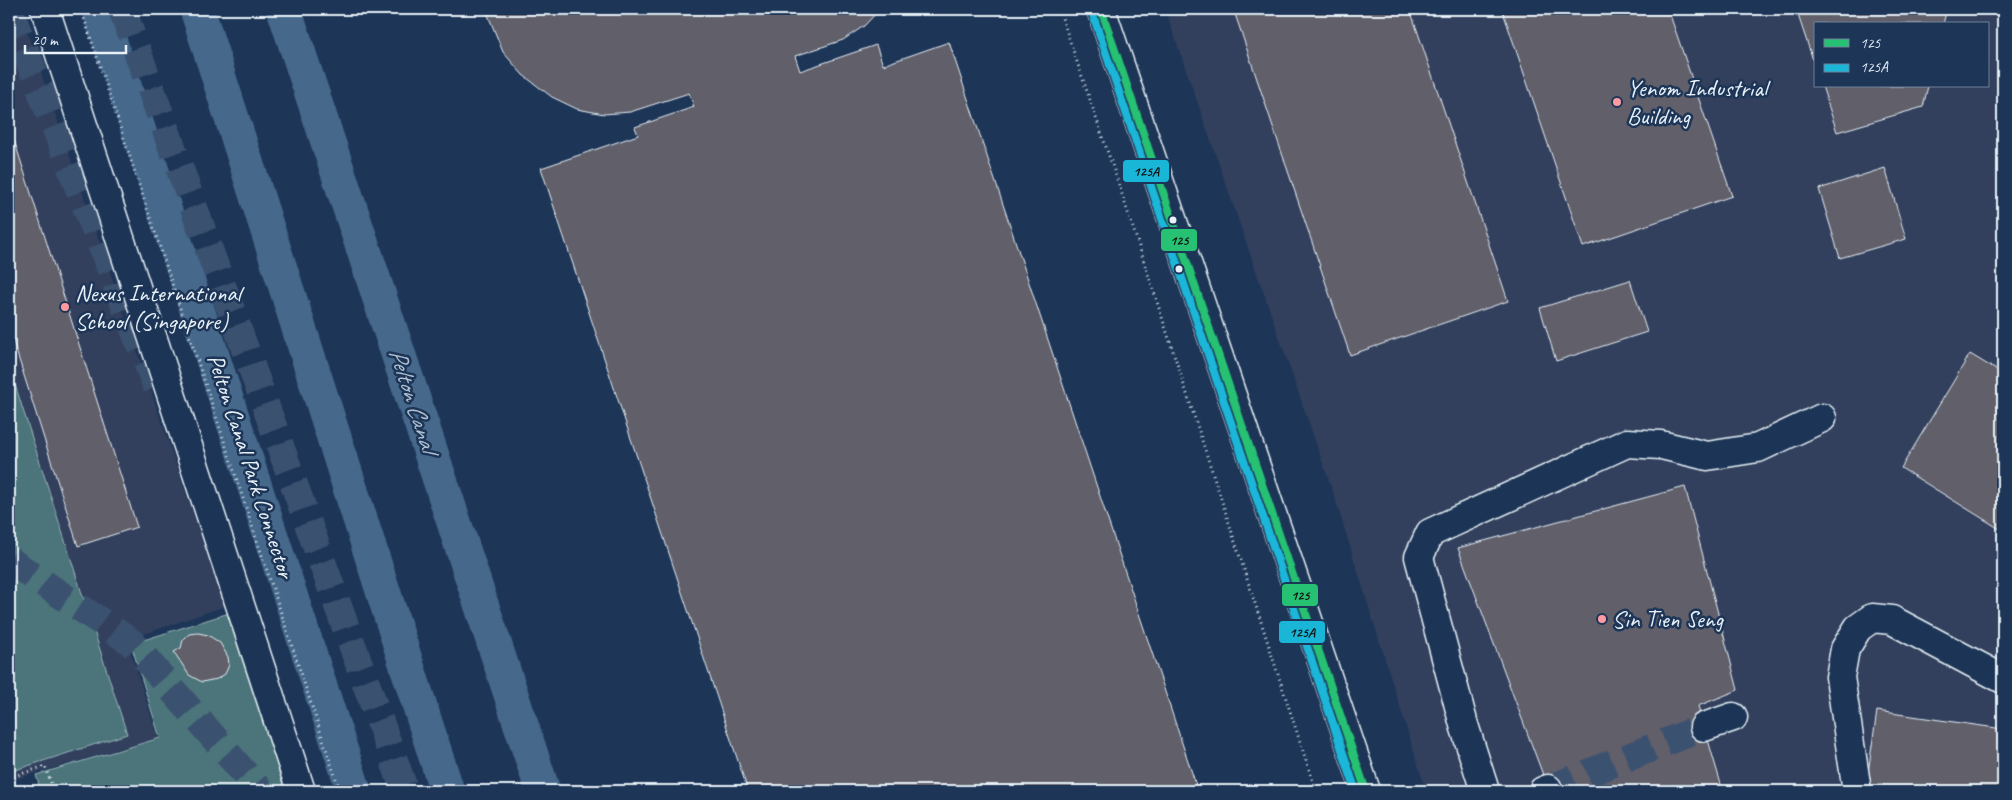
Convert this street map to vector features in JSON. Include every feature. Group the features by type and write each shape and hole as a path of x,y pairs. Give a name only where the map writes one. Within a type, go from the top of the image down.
{"street":[{"path":"45,9 301,791"},
{"path":"1101,9 1366,791"},
{"path":"1485,791 1464,725 1419,557 1430,533 1627,443 1661,444 1707,456 1758,448 1822,418"},
{"path":"1857,791 1840,677 1845,649 1858,628 1872,618 1892,620 2003,678"},
{"path":"1704,727 1733,717"}],"path":[{"name":"Pelton Canal Park Connector","path":"81,9 340,791"},
{"path":"1059,9 1121,191 1316,791"},
{"path":"9,778 45,766 54,791"}],"shaded area":[{"name":"Nexus International School (Singapore)","path":"9,9 19,9 225,606 127,640 158,738 9,781"},
{"path":"1165,9 2003,9 2003,791 1426,791 1335,498"}],"green space":[{"path":"9,366 127,734 9,772"},
{"path":"229,613 289,791 41,791 36,775 160,738 131,644"}],"building":[{"path":"488,9 880,9 864,26 843,40 795,56 800,71 876,45 883,65 949,42 1198,791 748,791 541,168 638,135 635,127 694,107 689,93 630,112 604,114 577,109 552,97 523,75 503,52 488,15"},
{"path":"1241,9 1410,9 1508,301 1350,355 1234,11"},
{"name":"Yenom Industrial Building","path":"1502,9 1668,9 1732,196 1583,247"},
{"path":"1796,9 1947,9 1944,22 1814,22 1814,63"},
{"path":"1823,88 1928,88 1923,107 1837,132"},
{"path":"9,124 137,527 78,546 9,328"},
{"path":"1885,168 1906,239 1840,258 1819,189"},
{"path":"1630,280 1647,332 1556,361 1540,308"},
{"path":"1970,354 2003,374 2003,531 1901,468"},
{"name":"Sin Tien Seng","path":"1685,487 1738,690 1698,706 1723,791 1549,791 1458,548"},
{"path":"189,634 208,635 220,643 228,657 229,665 225,674 217,679 202,682 189,675 174,652 181,648 183,640"},
{"path":"1877,711 2003,729 2003,791 1898,791 1866,787"}],"waterway":[{"name":"Pelton Canal","path":"99,9 354,791"},
{"name":"Pelton Canal","path":"197,9 447,791"},
{"name":"Pelton Canal","path":"284,9 543,791"}],"tunnel":[{"path":"9,9 158,390"},
{"path":"122,9 405,791"},
{"path":"9,560 131,642 260,791"},
{"path":"1548,789 1704,727"}],"transit line":[{"name":"125","path":"1101,9 1366,791"},
{"name":"125A","path":"1092,12 1356,791"}],"place":[{"name":"Yenom Industrial Building","path":"1617,102"},
{"name":"Nexus International School (Singapore)","path":"65,307"},
{"name":"Sin Tien Seng","path":"1602,619"}]}
